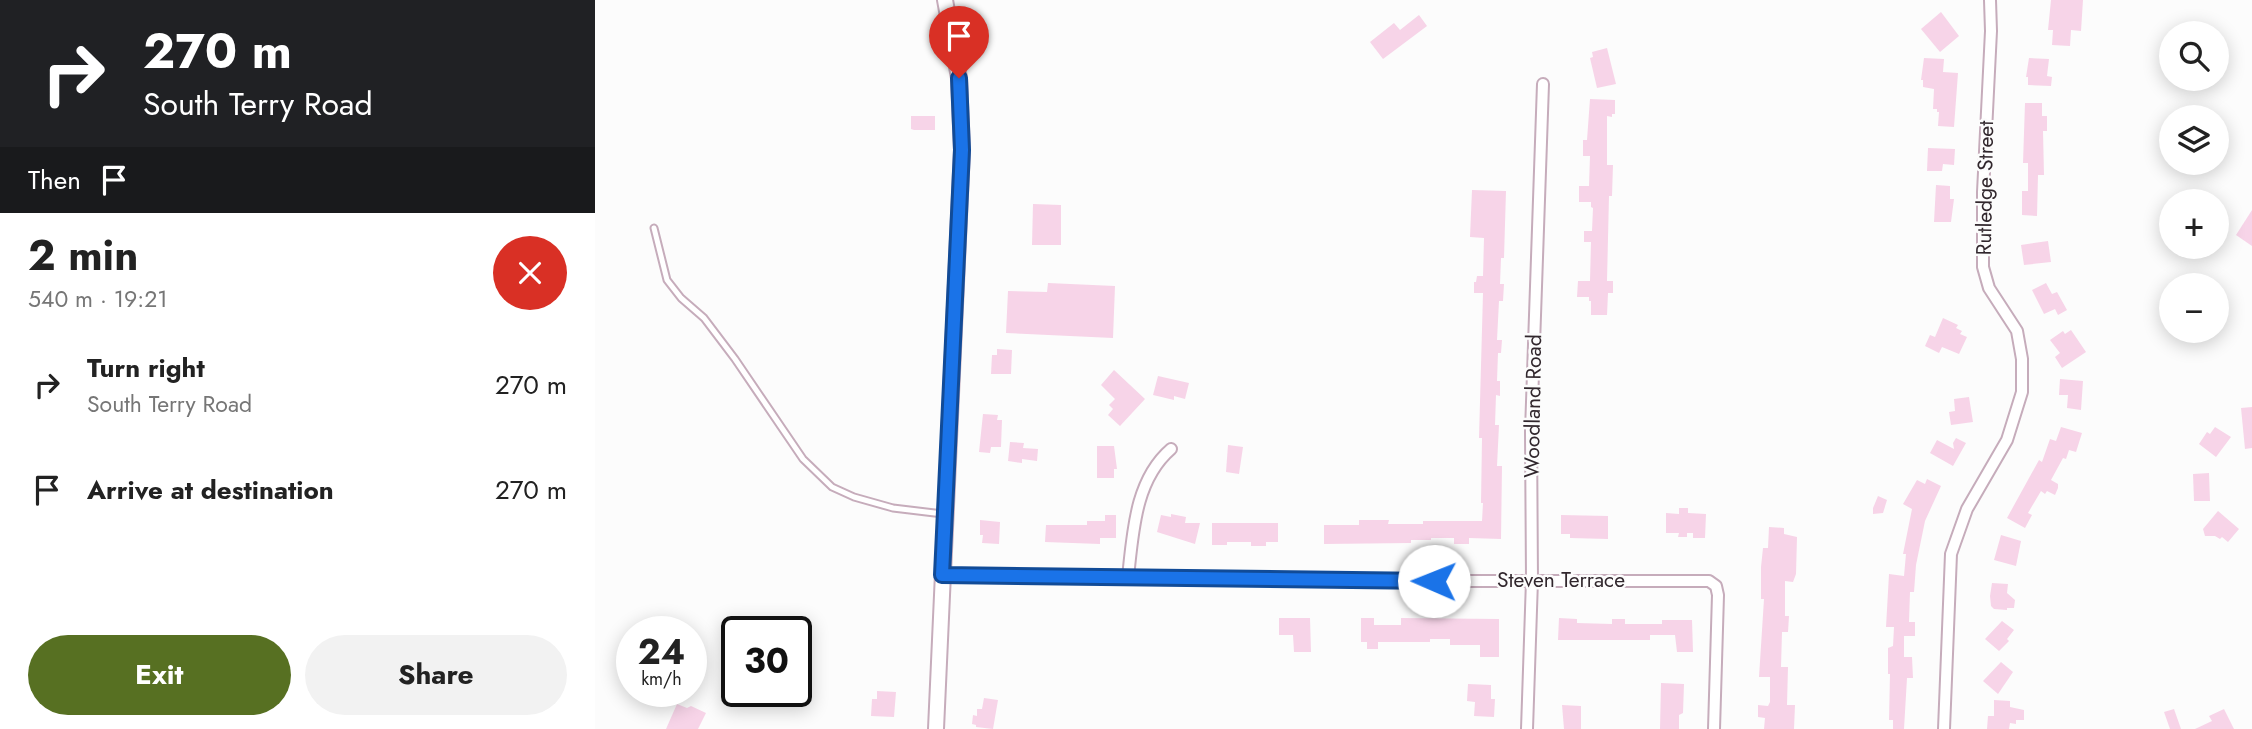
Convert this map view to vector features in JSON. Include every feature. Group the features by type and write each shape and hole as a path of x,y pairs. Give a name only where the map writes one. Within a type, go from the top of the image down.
{"street":[{"path":"936,729 962,150 959,78 945,0"},
{"name":"Rutledge Street","path":"1944,729 1951,554 1967,509 2007,440 2022,392 2022,359 2017,331 1989,288 1983,267 1990,0"},
{"name":"Woodland Road","path":"1527,729 1532,580 1531,431 1543,84"},
{"path":"1128,577 1141,494 1158,460 1171,449"},
{"name":"Steven Terrace","path":"942,575 1709,581 1716,586 1718,595 1714,729"}],"lane":[{"path":"654,228 667,280 681,298 704,318 736,359 803,459 832,487 854,498 893,508 945,514"}],"building":[{"path":"2051,0 2083,0 2081,31 2071,30 2070,46 2052,45 2053,30 2048,30"},
{"path":"1941,12 1959,36 1940,52 1921,29"},
{"path":"1419,15 1427,26 1383,59 1370,42 1394,23 1400,30"},
{"path":"1607,48 1616,84 1597,88 1590,58 1593,57 1592,52"},
{"path":"1924,58 1944,59 1943,72 1958,73 1954,127 1938,126 1939,112 1933,109 1934,89 1923,87 1921,80"},
{"path":"2029,58 2049,59 2047,76 2052,77 2051,86 2028,85 2026,77"},
{"path":"1590,99 1615,100 1615,114 1612,114 1612,117 1607,116 1607,165 1613,165 1612,196 1609,196 1607,281 1613,281 1613,293 1608,293 1607,315 1591,315 1589,297 1577,297 1578,281 1590,281 1591,242 1584,242 1584,231 1592,231 1593,208 1591,202 1579,202 1579,186 1589,186 1590,156 1583,156 1583,140 1587,140"},
{"path":"2025,103 2042,103 2042,116 2047,116 2047,131 2043,131 2044,175 2038,175 2037,216 2022,215 2022,191 2028,191 2028,163 2023,163"},
{"path":"911,116 935,116 935,130 911,129"},
{"path":"1928,148 1955,149 1954,165 1943,164 1942,171 1927,171"},
{"path":"1936,185 1950,186 1950,199 1954,199 1951,222 1934,222"},
{"path":"1472,190 1506,191 1504,258 1501,258 1500,284 1504,284 1503,301 1499,301 1497,340 1502,340 1501,353 1498,353 1497,381 1500,381 1500,396 1496,395 1495,425 1499,425 1497,466 1502,466 1501,539 1469,538 1469,544 1454,544 1454,538 1431,538 1411,540 1411,543 1324,544 1324,525 1359,525 1359,520 1389,520 1388,524 1482,521 1482,438 1479,438 1483,293 1474,293 1474,282 1477,276 1483,276 1484,238 1470,237"},
{"path":"1033,204 1061,205 1061,245 1032,245"},
{"path":"2252,210 2252,246 2236,235"},
{"path":"2048,241 2051,262 2024,265 2021,245"},
{"path":"1048,283 1115,286 1113,338 1006,333 1008,291 1047,292"},
{"path":"2046,283 2052,294 2057,292 2067,310 2058,315 2055,309 2044,314 2032,290"},
{"path":"1943,318 1958,325 1956,328 1962,331 1960,334 1967,337 1959,354 1942,347 1939,353 1925,346 1930,335 1935,337"},
{"path":"2071,330 2086,352 2062,368 2055,357 2060,353 2050,340 2063,331 2065,334"},
{"path":"997,349 1012,350 1011,374 991,374 992,355 997,355"},
{"path":"1114,370 1145,399 1120,426 1108,415 1113,409 1109,405 1115,399 1101,385"},
{"path":"1158,376 1189,383 1185,399 1174,396 1174,400 1153,395"},
{"path":"2060,379 2083,381 2081,410 2067,408 2068,395 2059,395"},
{"path":"1969,397 1973,422 1951,425 1949,412 1955,411 1954,399"},
{"path":"2252,407 2252,448 2245,449 2241,408"},
{"path":"983,414 998,415 997,420 1002,420 1001,447 991,447 990,453 979,452"},
{"path":"2061,427 2082,433 2076,452 2069,450 2066,459 2063,458 2051,480 2058,484 2055,495 2041,491 2028,513 2032,515 2025,528 2007,518 2039,460 2042,462 2050,439 2056,441"},
{"path":"2215,427 2231,437 2216,457 2199,444 2207,432 2210,434"},
{"path":"1956,438 1966,443 1953,466 1930,453 1937,440 1954,449"},
{"path":"1010,442 1024,443 1023,448 1038,449 1037,461 1008,461"},
{"path":"1228,445 1243,447 1239,474 1226,472"},
{"path":"1097,446 1114,446 1117,469 1114,469 1114,478 1097,478"},
{"path":"2209,473 2210,501 2194,501 2193,474"},
{"path":"1927,479 1941,486 1925,521 1916,565 1914,592 1910,592 1909,622 1915,622 1915,636 1904,636 1904,657 1912,657 1913,678 1907,678 1904,729 1893,729 1893,720 1889,720 1888,648 1893,646 1894,627 1886,627 1889,574 1904,576 1906,554 1903,554 1912,509 1903,504 1917,480 1925,484"},
{"path":"1878,496 1887,500 1883,513 1873,514 1873,508"},
{"path":"1679,508 1688,508 1688,513 1706,514 1705,538 1693,538 1693,533 1687,533 1687,537 1678,537 1679,533 1666,533 1666,513 1679,514"},
{"path":"2218,511 2239,529 2228,542 2222,537 2220,539 2205,536 2203,529"},
{"path":"1171,514 1186,517 1185,523 1200,523 1195,544 1157,532 1161,515 1171,517"},
{"path":"1105,515 1116,515 1116,538 1100,538 1100,544 1045,542 1046,525 1087,525 1087,521 1105,521"},
{"path":"1561,515 1608,516 1608,539 1570,538 1570,534 1561,534"},
{"path":"980,520 1000,522 999,544 982,543"},
{"path":"1212,523 1278,523 1278,542 1266,542 1266,546 1251,546 1251,542 1212,545"},
{"path":"1769,527 1784,528 1784,534 1797,537 1796,574 1793,582 1785,581 1785,616 1789,616 1788,632 1782,632 1781,667 1788,667 1787,705 1795,705 1794,729 1764,729 1765,718 1758,717 1758,705 1768,706 1770,702 1770,677 1759,677 1764,599 1761,599 1761,567 1763,548 1768,548"},
{"path":"2001,535 2021,541 2016,566 1994,560"},
{"path":"1992,583 2008,584 2007,593 2015,600 2014,608 1994,609 1991,606"},
{"path":"1279,618 1310,618 1311,652 1294,652 1293,635 1279,635"},
{"path":"1361,618 1374,618 1374,625 1401,625 1401,618 1499,619 1499,657 1480,657 1480,645 1450,645 1450,639 1430,639 1430,642 1378,642 1378,649 1367,649 1367,642 1361,642"},
{"path":"1559,618 1577,619 1577,623 1612,624 1612,619 1625,619 1625,624 1662,624 1662,620 1692,620 1693,652 1677,652 1675,635 1650,635 1650,640 1558,640"},
{"path":"2002,621 2014,630 2007,639 2009,641 1999,651 1985,639"},
{"path":"2001,662 2013,672 1998,694 1983,681"},
{"path":"1661,683 1684,684 1683,713 1679,715 1679,729 1660,729"},
{"path":"1468,684 1491,685 1491,699 1495,699 1494,717 1474,716 1475,702 1467,701"},
{"path":"877,691 896,692 894,717 871,716 872,699 877,699"},
{"path":"984,698 998,700 993,729 972,724 973,715 977,716 977,709 982,709"},
{"path":"1994,700 2010,701 2010,707 2024,710 2024,720 2016,720 2016,724 2010,723 2009,729 1987,729 1988,716 1994,716"},
{"path":"1562,705 1581,706 1581,729 1564,729"},
{"path":"676,707 693,707 706,713 698,729 666,729"},
{"path":"2174,709 2181,729 2170,729 2164,712"},
{"path":"2224,709 2234,729 2195,729 2212,721 2209,716"}],"route":[{"path":"959,78 962,150 942,575 1434,581"}]}
